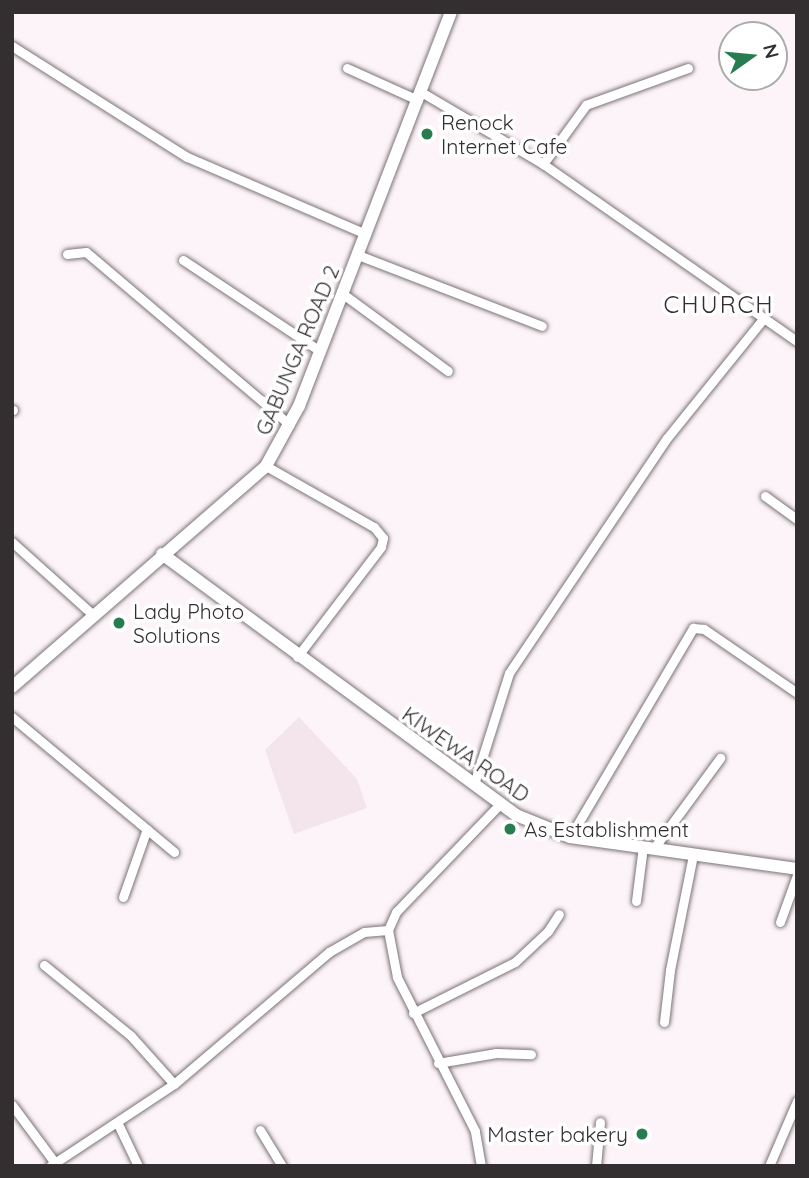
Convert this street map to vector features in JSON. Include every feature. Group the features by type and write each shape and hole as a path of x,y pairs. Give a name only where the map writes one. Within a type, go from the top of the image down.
{"street":[{"name":"GABUNGA ROAD 2","path":"12,687 266,466 289,425 320,351 452,12"},
{"path":"12,46 187,157 366,234"},
{"path":"347,68 419,96 543,164 797,341"},
{"path":"543,164 586,105 688,68"},
{"path":"67,254 86,252 289,425"},
{"path":"358,256 542,326"},
{"path":"183,260 320,351"},
{"path":"343,294 448,371"},
{"path":"474,784 509,673 667,438 763,319"},
{"path":"266,466 374,527 383,538 382,547 297,657"},
{"path":"765,496 797,519"},
{"path":"12,542 93,615"},
{"name":"KIWEWA ROAD","path":"162,554 499,805 570,837 797,869"},
{"path":"570,837 693,628 704,629 797,693"},
{"path":"12,717 174,852"},
{"path":"636,901 649,847 720,758"},
{"path":"481,1166 475,1131 413,1013 391,958 388,930 396,912 499,805"},
{"path":"123,897 148,829"},
{"path":"664,1022 670,970 693,855"},
{"path":"780,922 797,875"},
{"path":"413,1013 515,962 548,931 559,914"},
{"path":"12,1105 52,1164 118,1124 174,1084 329,952 364,932 388,930"},
{"path":"44,965 131,1036 174,1084"},
{"path":"438,1063 496,1053 531,1054"},
{"path":"769,1166 797,1101"},
{"path":"596,1166 600,1122"},
{"path":"118,1124 138,1166"},
{"path":"260,1130 282,1166"}],"shaded area":[{"path":"299,717 357,779 367,808 294,834 265,750"}],"place":[{"name":"Renock Internet Cafe","path":"427,134"},
{"name":"Lady Photo Solutions","path":"119,623"},
{"name":"As Establishment","path":"510,829"},
{"name":"Master bakery","path":"642,1134"}],"district":[{"name":"CHURCH","path":"719,305"}]}
